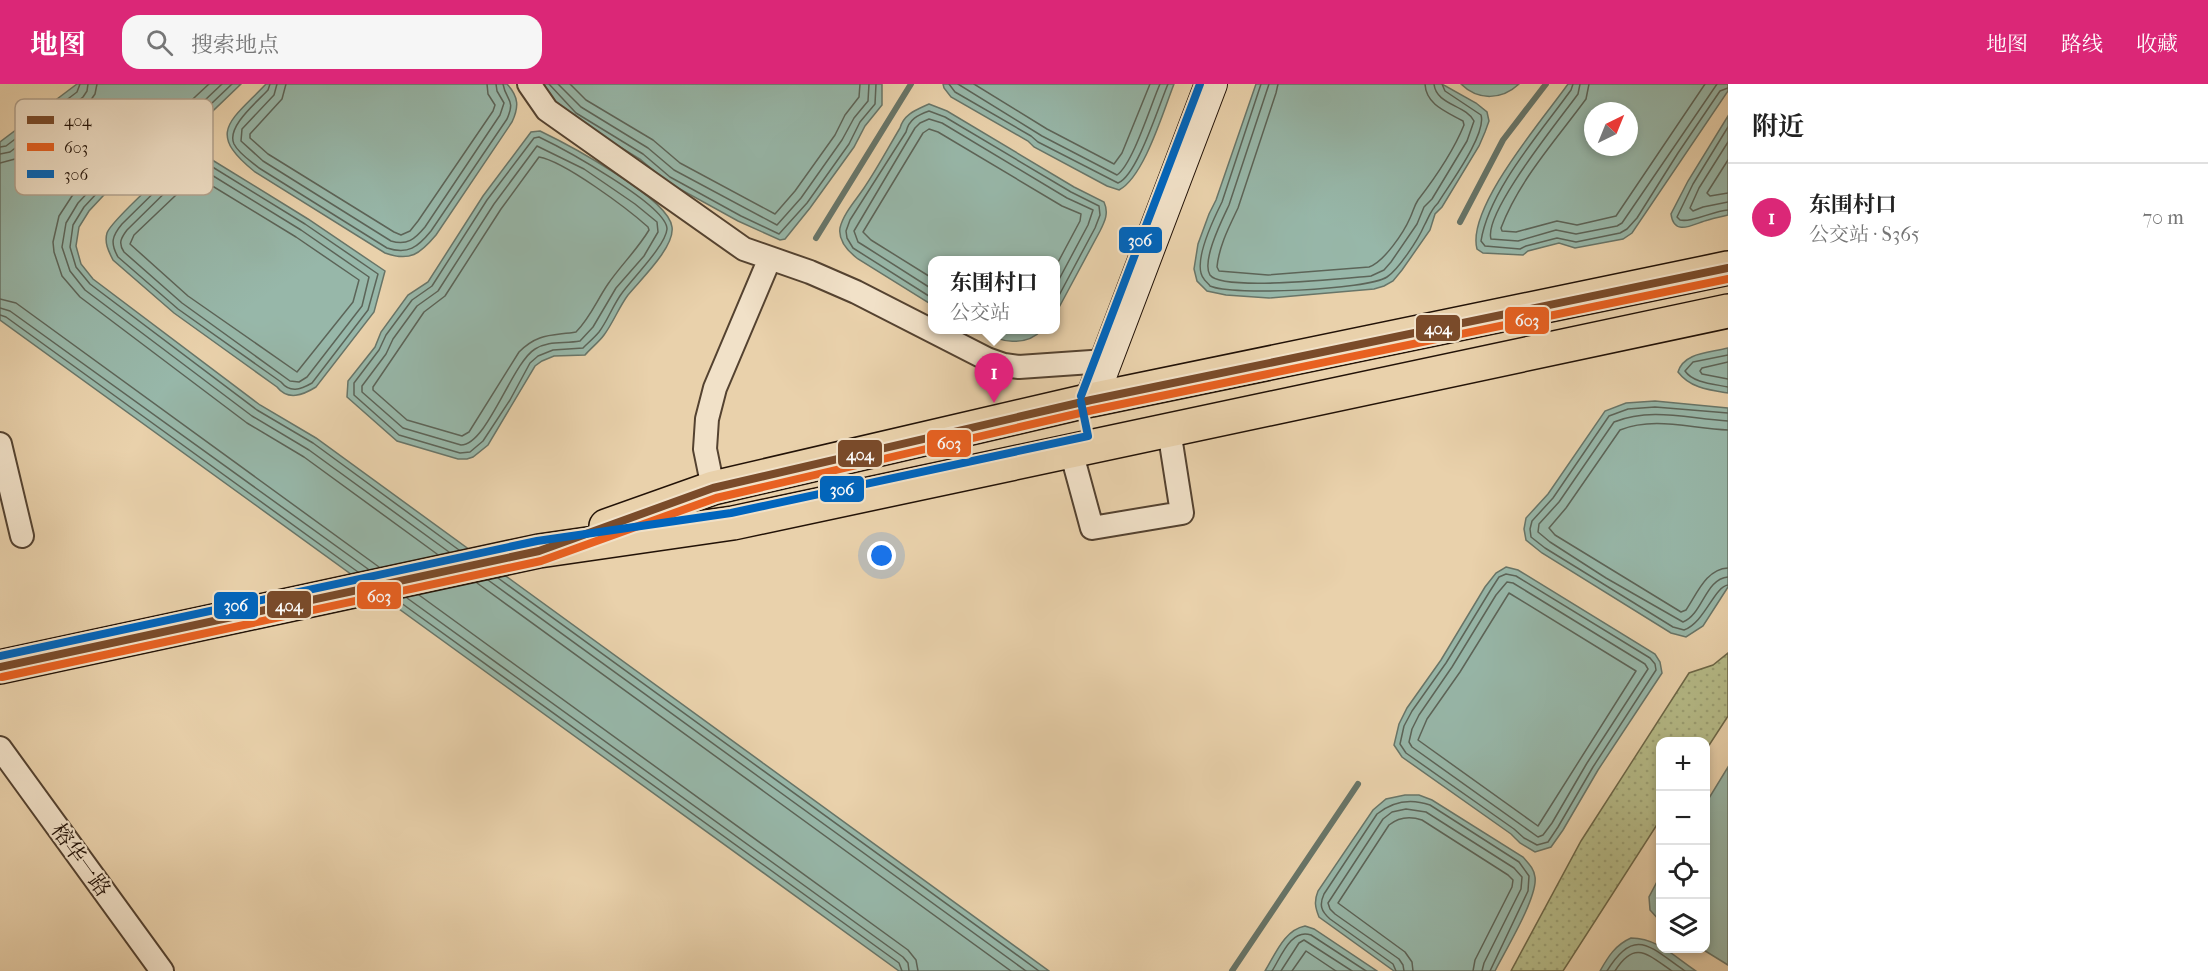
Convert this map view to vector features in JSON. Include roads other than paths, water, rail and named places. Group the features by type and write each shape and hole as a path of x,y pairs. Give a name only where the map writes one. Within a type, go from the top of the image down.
{"main road":[{"path":"539,550 713,488 1091,400 1728,268"},
{"path":"0,667 539,550 733,523 1728,311"},
{"path":"1086,448 1091,400"}],"street":[{"path":"529,84 547,110 744,249 810,272 856,292 928,329"},
{"path":"1091,400 1211,84"},
{"path":"713,488 705,449 707,419 715,388 770,258"},
{"path":"938,334 987,359 1004,365 1019,367 1106,361"},
{"path":"1086,448 1092,528 1182,513 1169,430"},
{"path":"0,444 22,536"},
{"name":"榕华一路","path":"0,748 162,971"}],"water":[{"path":"77,84 241,84 213,111 213,99 57,99"},
{"path":"266,84 507,84 514,93 517,107 512,122 436,235 419,251 401,257 385,253 255,172 231,147 227,136 234,118"},
{"path":"542,84 882,84 882,105 865,126 854,147 810,208 785,239 780,240 738,221 667,182 640,159 572,118 549,95"},
{"path":"943,84 1174,84 1137,172 1119,190 1107,186 1034,147 1028,141 951,97"},
{"path":"1256,84 1442,84 1476,103 1487,112 1489,121 1479,146 1442,207 1435,214 1430,230 1393,281 1374,289 1269,298 1226,295 1207,291 1197,281 1194,269 1198,244 1216,200"},
{"path":"1461,84 1519,84 1498,96 1482,96"},
{"path":"1568,84 1728,84 1728,91 1632,233 1623,239 1575,248 1559,243 1528,251 1523,255 1483,253 1477,249 1477,232 1483,211 1509,164"},
{"path":"929,104 947,111 1074,187 1104,202 1106,213 1103,224 1060,305 1060,256 928,256 928,303 858,259 845,246 840,228 847,212 864,188 904,119"},
{"path":"1728,116 1728,215 1686,227 1676,225 1671,214 1688,181"},
{"path":"15,131 15,195 104,195 89,211 79,227 76,246 81,264 93,279 260,405 316,438 1049,971 899,971 0,320 0,142"},
{"path":"540,131 615,173 654,202 667,215 672,227 668,244 656,263 628,295 604,335 585,355 554,356 535,366 488,445 473,457 458,459 397,441 347,397 348,381 375,347 381,332 408,295 428,282 483,196 531,132"},
{"path":"213,160 308,219 385,271 374,312 316,387 296,395 286,394 174,313 113,260 107,247 107,233 140,196 213,195"},
{"path":"988,334 1037,334 1020,341 996,338"},
{"path":"1728,348 1728,393 1694,385 1678,372 1681,365 1692,357"},
{"path":"1655,401 1728,408 1728,587 1703,626 1686,637 1671,633 1542,553 1526,540 1524,529 1526,518 1548,494 1605,411 1626,403"},
{"path":"1506,567 1518,570 1655,654 1660,662 1662,673 1551,847 1535,852 1402,757 1394,745 1399,724 1407,708 1441,660 1485,587 1496,573"},
{"path":"1728,767 1728,965 1708,953 1710,796"},
{"path":"1419,795 1432,800 1523,857 1532,868 1535,886 1520,924 1495,971 1394,971 1319,917 1316,904 1318,891 1373,810 1386,799"},
{"path":"1656,884 1656,917 1650,910 1649,897"},
{"path":"1305,926 1314,929 1377,971 1265,971 1291,932"},
{"path":"1631,938 1649,941 1656,944 1656,953 1671,953 1696,971 1600,971 1609,956"}],"waterway":[{"path":"816,238 911,84"},
{"path":"1460,222 1503,140 1546,84"},
{"path":"1232,971 1358,784"}],"place":[{"name":"东围村口","path":"994,403"}]}
